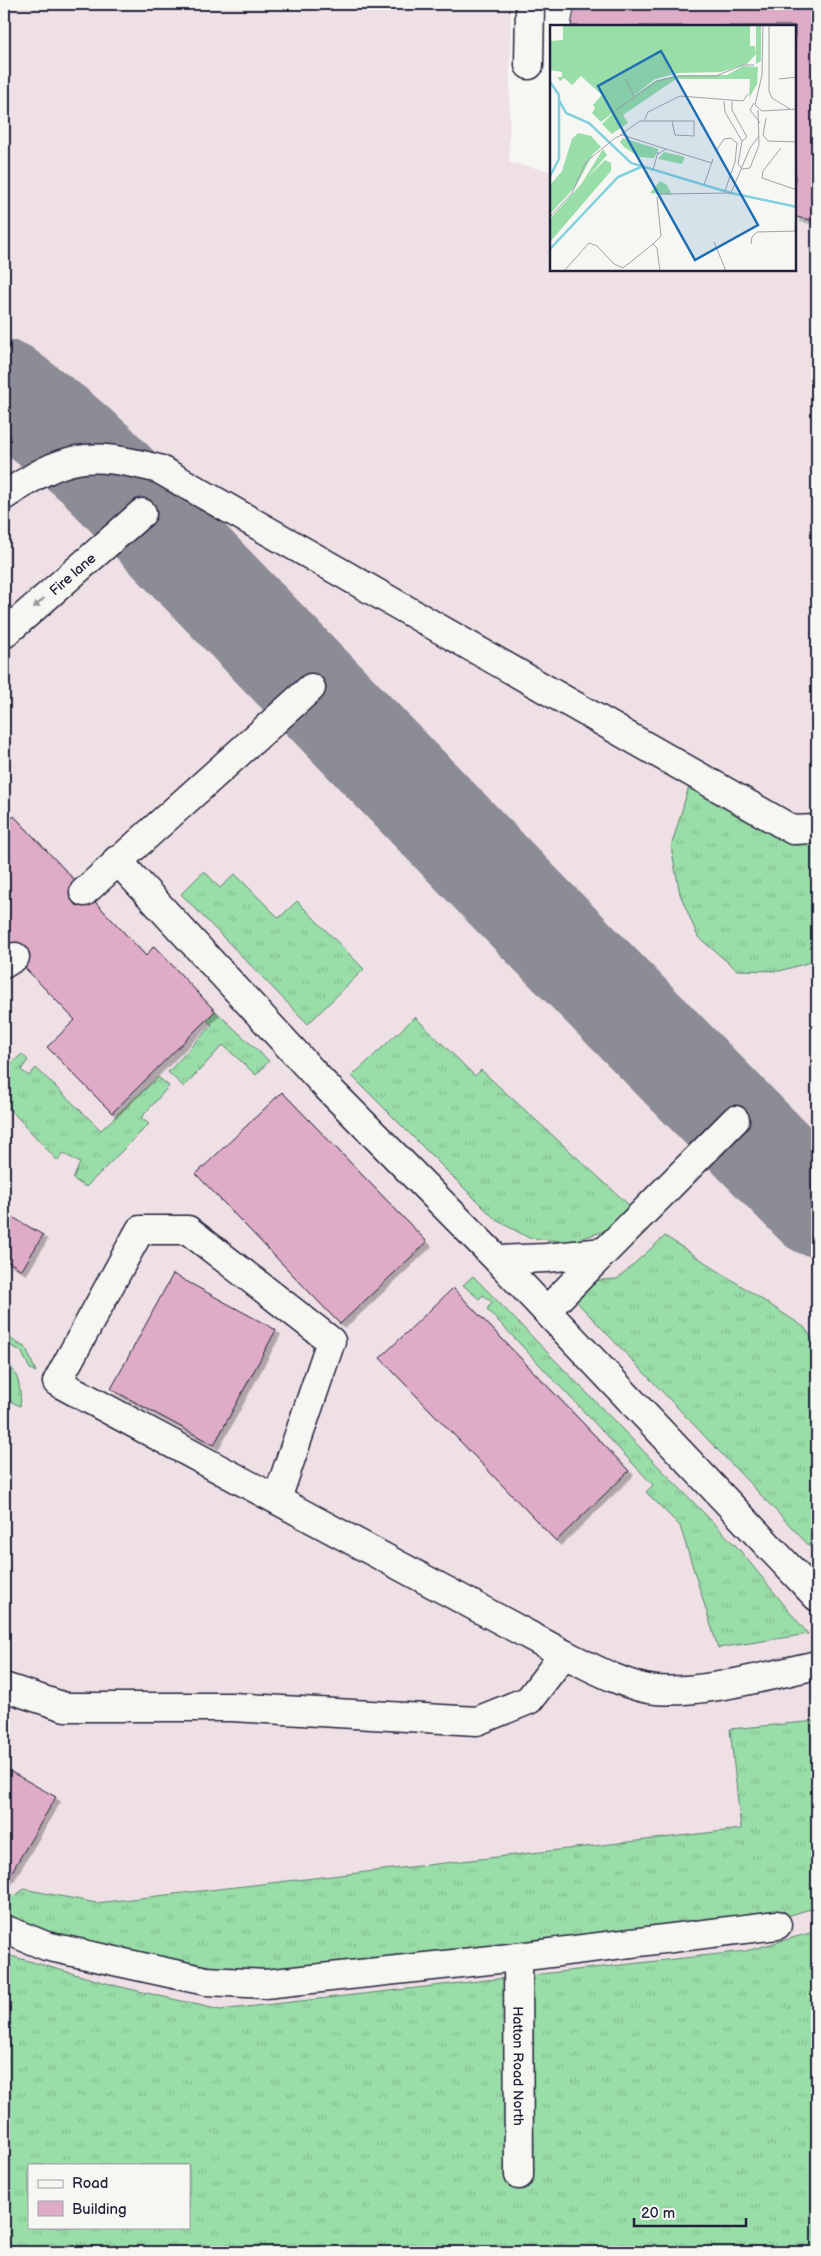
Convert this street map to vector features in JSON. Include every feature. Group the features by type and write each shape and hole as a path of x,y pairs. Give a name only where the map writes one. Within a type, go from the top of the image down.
{"lane":[{"path":"529,64 530,4"},
{"path":"4,496 37,474 72,460 96,457 122,460 159,469 793,830 817,829"},
{"name":"Fire lane","path":"4,634 142,513"},
{"path":"84,892 117,860 311,688"},
{"path":"117,860 322,1082 547,1310 817,1597"},
{"path":"547,1310 735,1120"},
{"path":"277,1499 331,1341 188,1230 140,1230 57,1382 603,1674 655,1690 706,1688 817,1665"},
{"path":"498,1260 546,1258 603,1252"},
{"path":"4,1687 65,1707 232,1707 477,1721 529,1700 564,1654"},
{"path":"4,1929 46,1946 206,1981 265,1984 518,1957 777,1925"},
{"name":"Hatton Road North","path":"518,1957 518,2175"}],"shaded area":[{"path":"4,4 511,4 509,163 550,171 550,271 796,271 796,221 817,226 817,2252 4,2252"}],"green space":[{"path":"695,766 817,833 817,960 780,971 737,970 698,937 680,894 671,847"},
{"path":"204,871 220,888 235,874 279,918 297,901 364,969 308,1024 181,894"},
{"path":"165,964 269,1061 256,1075 223,1045 184,1087 168,1072 212,1025 157,973"},
{"path":"415,1017 475,1076 481,1070 629,1205 608,1230 570,1242 529,1238 496,1220 352,1076"},
{"path":"22,1054 28,1060 21,1070 29,1076 36,1068 101,1130 158,1077 169,1086 141,1118 149,1124 86,1187 73,1179 80,1163 63,1153 58,1161 4,1103 4,1070"},
{"path":"665,1236 804,1327 817,1345 817,1554 571,1296 587,1281 617,1279"},
{"path":"473,1276 738,1548 808,1634 718,1648 680,1526 646,1492 653,1485 487,1309 492,1302 483,1295 479,1299 463,1285"},
{"path":"4,1335 26,1348 36,1372 30,1369 21,1351 4,1342"},
{"path":"4,1361 13,1369 16,1375 20,1394 20,1406 4,1398 6,1391 4,1389"},
{"path":"817,1721 817,1907 721,1936 231,1986 4,1930 4,1890 15,1896 24,1889 96,1903 741,1829 730,1729"},
{"path":"817,1931 817,2252 4,2252 4,1954 117,1986 220,2010 746,1951"}],"building":[{"path":"575,4 817,4 817,221 796,217 796,25 571,25"},
{"path":"14,816 146,956 154,946 215,1011 112,1113 47,1047 75,1020 4,946 4,826"},
{"path":"282,1092 427,1242 340,1324 196,1174"},
{"path":"4,1212 43,1235 22,1270 4,1259"},
{"path":"173,1274 276,1330 214,1445 111,1389"},
{"path":"453,1288 629,1471 556,1541 380,1358"},
{"path":"4,1768 56,1797 7,1880 4,1878"}],"taxiway":[{"path":"4,390 57,430 96,464 511,894 817,1206"}]}
